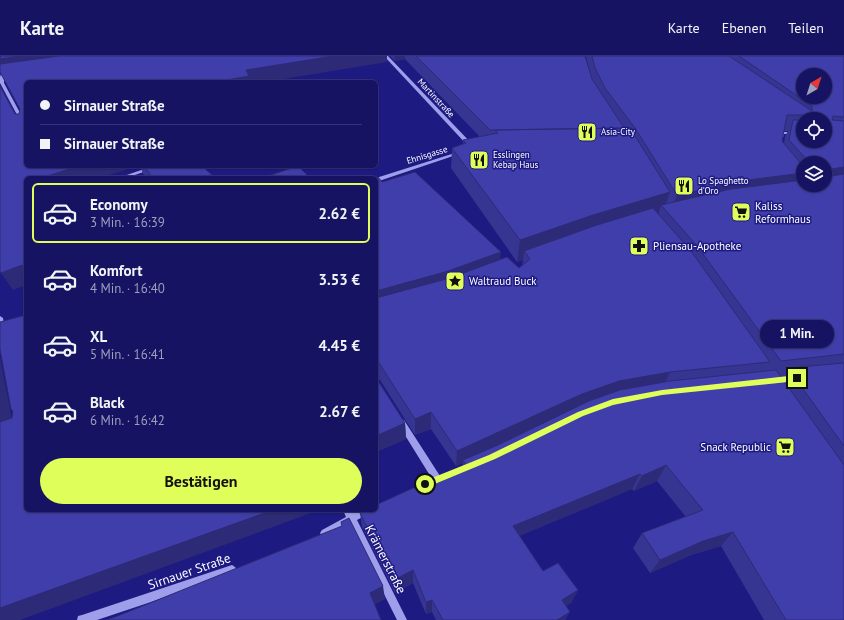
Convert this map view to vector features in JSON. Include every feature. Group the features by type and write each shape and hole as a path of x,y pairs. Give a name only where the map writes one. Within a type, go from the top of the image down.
{"street":[{"path":"9,56 1,77 4,88 24,124"},
{"name":"Martinstraße","path":"386,56 474,150"},
{"path":"1,77 8,76"},
{"path":"778,148 782,133 796,133"},
{"name":"Ehnisgasse","path":"378,179 474,150"},
{"path":"127,176 152,168"},
{"path":"0,318 3,342"},
{"path":"396,415 437,479"},
{"path":"319,536 349,514"},
{"name":"Krämerstraße","path":"349,514 402,620"},
{"name":"Sirnauer Straße","path":"82,620 241,567"}],"building":[{"path":"1,56 20,56 0,59"},
{"path":"59,56 334,56 246,70 249,76 226,80 24,80 24,168 73,168 47,176 24,176 24,269 22,265 1,273 0,86 15,114 19,114 20,109 0,72 0,64"},
{"path":"416,56 585,56 592,79 624,128 490,130"},
{"path":"592,56 729,56 796,100 796,104 801,104 812,111 812,106 809,104 832,104 832,68 796,68 796,95 739,56 844,56 844,117 833,116 832,120 832,112 796,112 796,115 787,115 782,141 796,158 796,174 748,180 677,195 635,128 605,88 595,68"},
{"path":"793,120 796,120 796,148 789,140"},
{"path":"832,120 844,121 844,167 832,169 832,156 804,156 796,148 832,148"},
{"path":"630,128 670,192 593,215 520,240 452,148 466,143 463,140 498,133 495,130"},
{"path":"146,168 204,168 213,176 152,176"},
{"path":"292,168 300,168 308,176 268,176"},
{"path":"415,172 501,252 445,272 378,290 378,177 382,182"},
{"path":"844,174 844,354 781,361 698,247 661,205 731,189 796,181 796,192 832,192 832,176"},
{"path":"653,208 691,251 770,362 670,372 619,381 582,394 457,451 431,412 415,419 378,363 378,297 450,278 507,257 519,268 530,259 524,251 597,225"},
{"path":"24,316 24,512 267,512 0,608 0,422 12,418 13,411 11,409 0,349 0,322"},
{"path":"844,363 844,446 788,368"},
{"path":"776,370 844,465 844,620 786,620 733,532 703,541 660,560 642,533 703,510 666,465 642,476 640,474 513,526 543,571 558,563 578,590 562,600 570,612 557,620 443,620 432,600 426,602 413,570 394,580 360,513 378,512 378,504 467,466 463,460 498,445 589,401 620,390 670,381"},
{"path":"378,381 405,423 378,435"},
{"path":"349,518 383,586 370,593 381,620 106,620 342,526 341,522"}],"place":[{"name":"Asia-City","path":"587,132"},
{"name":"Esslingen Kebap Haus","path":"479,160"},
{"name":"Lo Spaghetto d'Oro","path":"684,186"},
{"name":"Kaliss Reformhaus","path":"741,212"},
{"name":"Pliensau-Apotheke","path":"639,246"},
{"name":"Waltraud Buck","path":"455,281"},
{"name":"Snack Republic","path":"785,447"}],"route":[{"path":"425,484 492,457 580,414 613,402 662,392 797,378"}]}
